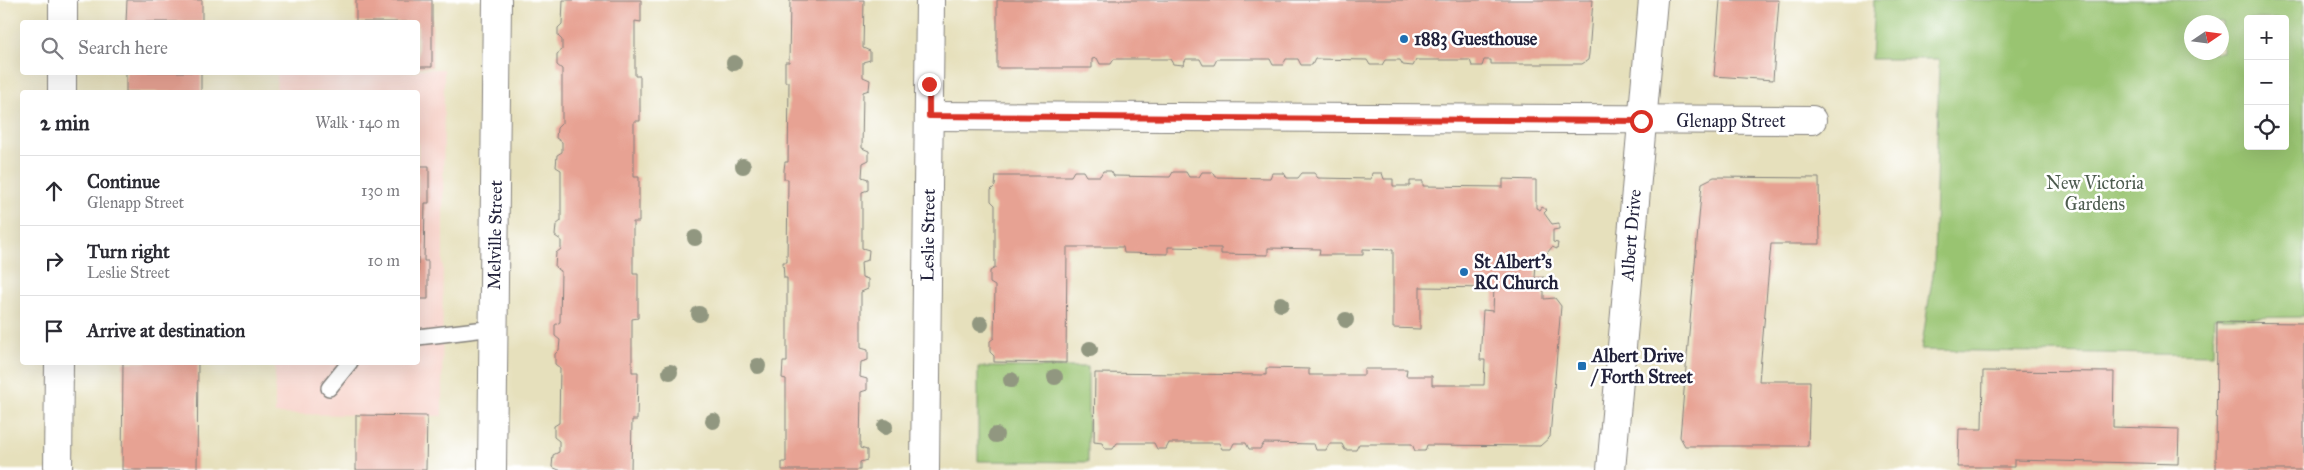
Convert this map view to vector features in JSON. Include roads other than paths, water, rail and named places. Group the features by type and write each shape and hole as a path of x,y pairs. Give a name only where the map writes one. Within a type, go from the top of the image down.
{"street":[{"path":"63,0 63,20"},
{"name":"Melville Street","path":"492,470 497,0"},
{"name":"Leslie Street","path":"925,470 930,0"},
{"name":"Albert Drive","path":"1611,470 1652,0"},
{"path":"62,75 62,90"},
{"name":"Glenapp Street","path":"929,116 1641,121 1812,120"},
{"path":"58,470 59,365"}],"lane":[{"path":"420,336 494,328"},
{"path":"329,388 348,365"}],"place":[{"name":"1883 Guesthouse","path":"1404,39"},
{"name":"St Albert's RC Church","path":"1464,272"},
{"name":"Albert Drive / Forth Street","path":"1582,366"}],"park label":[{"name":"New Victoria Gardens","path":"2095,193"}]}
